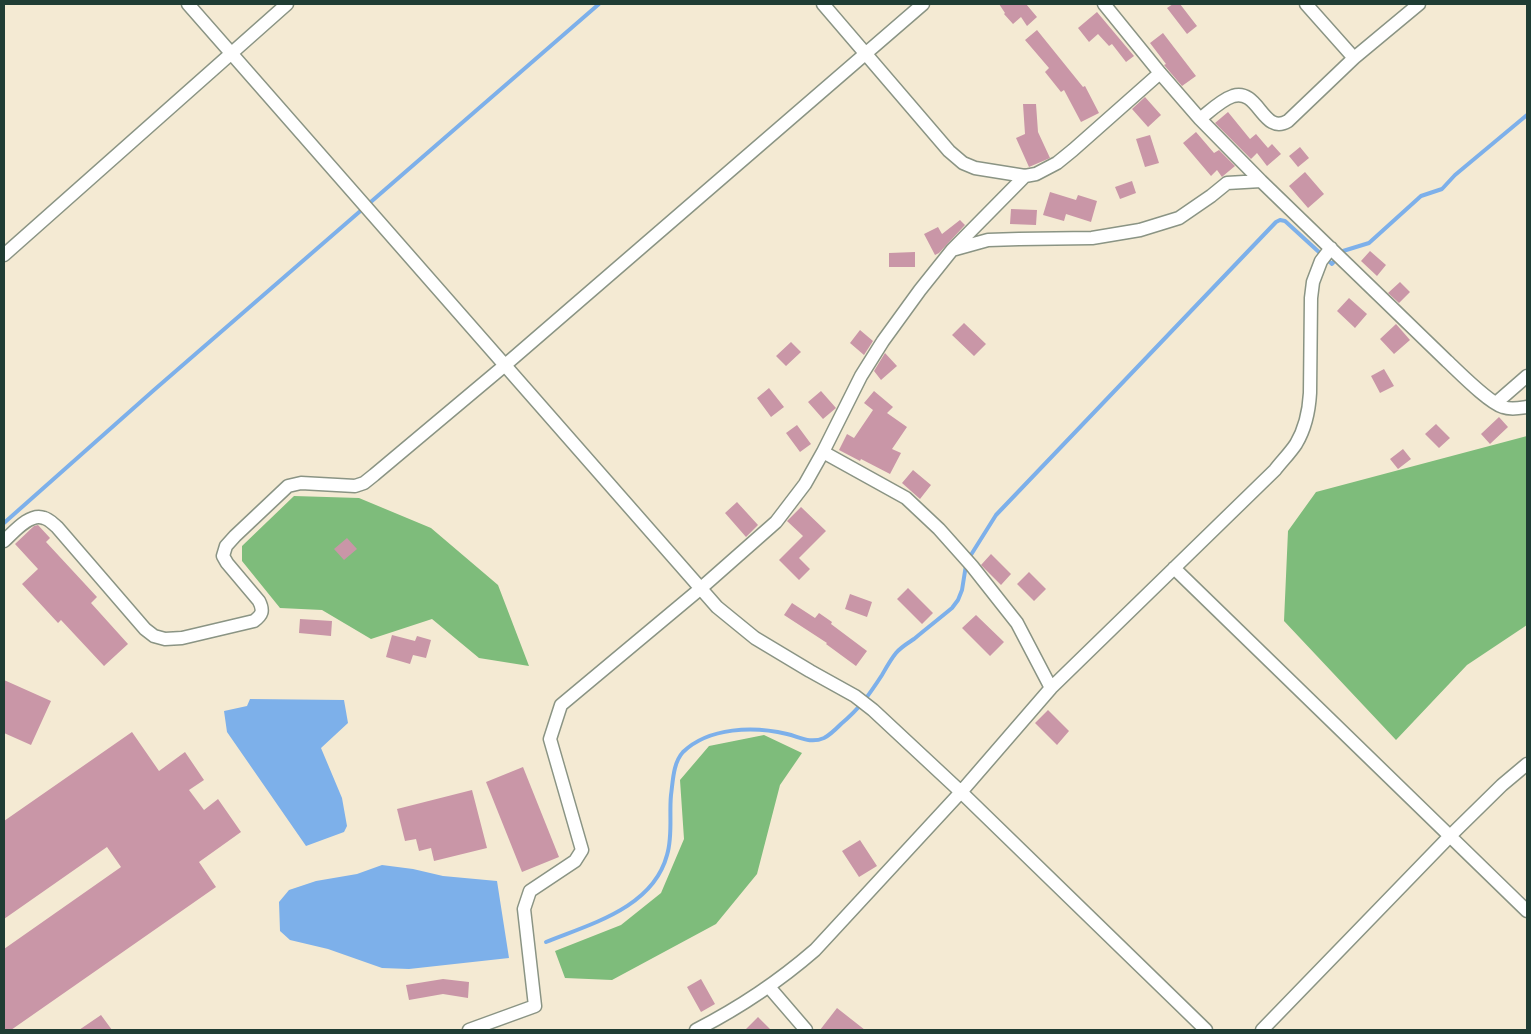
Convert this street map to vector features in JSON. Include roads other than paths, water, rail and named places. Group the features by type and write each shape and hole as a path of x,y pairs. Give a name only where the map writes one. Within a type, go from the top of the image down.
{"street":[{"path":"188,4 716,607 755,638 855,696 873,710 961,792 1206,1030"},
{"path":"4,255 287,4"},
{"path":"823,4 949,151 963,163 976,168 1025,176 1036,174 1058,163 1160,73"},
{"path":"4,541 29,520 38,516 46,518 57,527 145,629 154,636 165,639 182,638 254,622 262,615 263,608 223,556 226,546 235,536 288,486 301,483 355,486 364,483 504,366 923,4"},
{"path":"1104,4 1160,73 1200,118 1447,361 1478,390 1496,403 1503,407 1527,407"},
{"path":"1306,4 1354,58"},
{"path":"1200,118 1219,104 1234,96 1242,95 1255,103 1271,122 1283,124 1354,58 1419,4"},
{"path":"469,1030 535,1006 524,909 530,891 575,861 582,850 550,739 561,706 776,522 805,484 824,452 861,376 883,341 952,250 1025,176"},
{"path":"952,250 988,240 1092,238 1140,230 1179,218 1205,201 1226,183 1261,180"},
{"path":"696,1030 731,1012 769,987 815,950 961,792 1051,688 1275,470 1296,443 1309,409 1311,298 1321,261 1331,248"},
{"path":"1496,403 1527,376"},
{"path":"824,452 906,498 938,529 972,566 1017,623 1051,688"},
{"path":"1174,568 1527,911"},
{"path":"1262,1030 1450,836 1502,785 1527,764"},
{"path":"769,987 806,1030"}],"water":[{"path":"250,699 344,700 348,723 321,748 342,798 347,826 344,832 306,846 227,732 224,711 247,706"},
{"path":"382,865 413,869 443,876 497,881 509,958 409,969 382,968 328,949 290,940 280,931 279,902 289,890 316,881 357,874"}],"waterway":[{"path":"4,523 154,390 599,4"},
{"path":"969,558 996,515 1276,222 1280,220 1285,221 1332,264 1343,251 1369,243 1421,196 1442,189 1455,175 1527,115"},
{"path":"546,942 618,912 634,901 660,873 669,848 670,802 674,772 677,761 683,752 706,738 732,731 774,731 810,740 819,740 826,737 864,701 898,651 952,608 962,590 966,565"}]}
